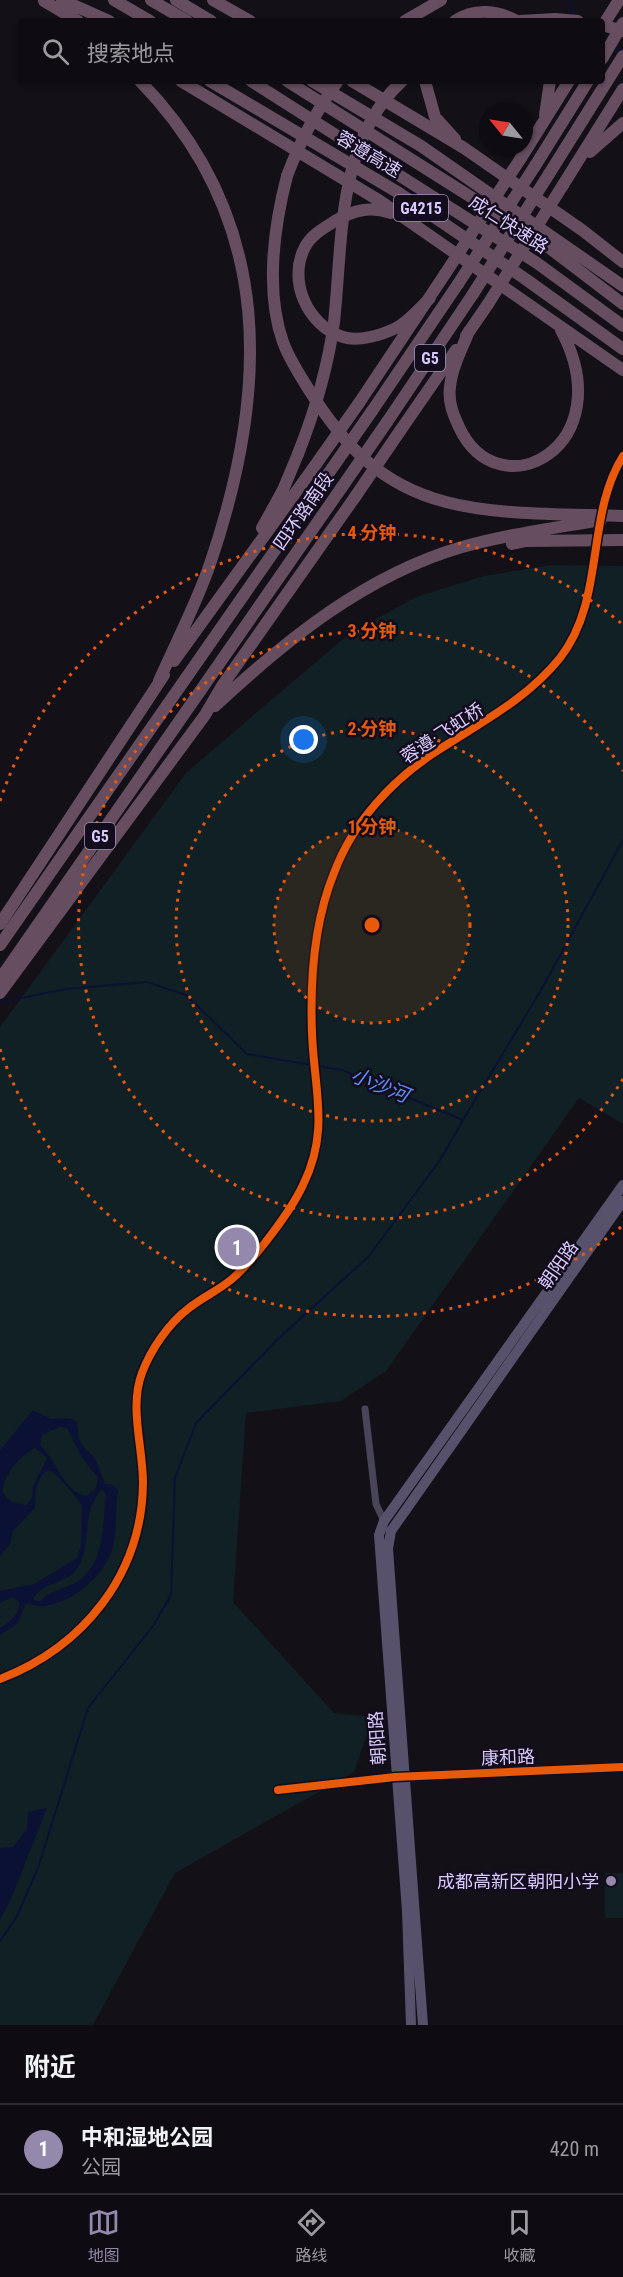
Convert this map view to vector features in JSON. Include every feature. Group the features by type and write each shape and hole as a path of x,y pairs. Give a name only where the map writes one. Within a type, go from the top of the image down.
{"highway":[{"path":"62,0 102,18"},
{"path":"114,0 145,18"},
{"path":"151,0 182,18"},
{"path":"176,0 206,18"},
{"path":"213,0 245,18"},
{"path":"410,18 441,0"},
{"path":"605,21 619,0"},
{"path":"43,1 64,18"},
{"path":"43,1 73,18"},
{"path":"464,18 482,11 502,13 513,18"},
{"path":"605,54 623,22"},
{"path":"605,23 623,31"},
{"name":"四环路南段","path":"8,973 473,294 623,56"},
{"path":"143,84 188,136 214,183 243,270 252,365 248,406 237,470 210,565 172,659"},
{"path":"186,84 402,217 623,370"},
{"name":"蓉遵高速","path":"215,84 399,193 525,278 623,349"},
{"name":"成仁快速路","path":"256,84 537,263 623,326"},
{"name":"成仁快速路","path":"292,84 539,240 623,304"},
{"name":"蓉遵高速","path":"317,84 421,146 623,286"},
{"path":"336,84 318,108 299,143 276,215 273,252 274,294 283,342 301,377 344,441 365,462 404,485 446,502 514,511 623,516"},
{"path":"357,84 464,148 582,230 623,262"},
{"path":"223,591 283,490 311,423 327,360 347,188 362,142 379,111 400,84"},
{"path":"425,84 435,117 464,148"},
{"path":"544,121 550,84"},
{"path":"0,924 172,659 314,467 430,298 567,84"},
{"name":"四环路南段","path":"0,945 372,411 458,284 586,84"},
{"path":"0,993 8,973 224,691 488,304 623,89"},
{"path":"563,185 598,143 623,123"},
{"path":"402,217 378,209 354,210 319,230 305,247 298,270 307,308 320,325 344,338 369,337 397,328 430,298"},
{"path":"582,230 623,251"},
{"path":"470,331 455,365 450,388 451,410 463,437 473,448 487,458 506,465 529,466 547,461 569,448 585,422 591,398 587,376 574,347 553,320"},
{"path":"224,691 314,621 355,595 423,561 463,547 531,531 623,516"},
{"path":"423,561 526,541 623,540"}],"main road":[{"path":"384,1521 623,1185"},
{"name":"朝阳路","path":"411,2025 388,1549 391,1532 623,1201"},
{"name":"朝阳路","path":"384,1521 379,1535 379,1554 423,2025"},
{"name":"康和路","path":"399,1777 623,1767"}],"street":[{"name":"朝阳路","path":"365,1409 376,1504 384,1521"},
{"path":"278,1790 399,1777"}],"shaded area":[{"path":"551,565 623,566 623,1124 579,1098 386,1371 341,1401 246,1413 233,1602 334,1713 373,1717 354,1772 175,1873 93,2025 0,2025 0,1027 186,773 349,634 416,597 484,576"},
{"path":"605,1873 623,1873 623,1918 605,1918"}],"water":[{"path":"33,1410 51,1419 68,1418 77,1422 79,1439 95,1458 105,1484 111,1484 118,1490 114,1542 111,1553 98,1574 89,1584 68,1599 43,1606 26,1603 18,1623 0,1635 0,1628 16,1614 19,1602 13,1597 0,1603 0,1591 34,1584 77,1558 81,1546 82,1506 67,1486 49,1470 39,1481 35,1508 13,1531 10,1544 0,1556 0,1450","holes":["60,1427 67,1428 83,1459 98,1478 96,1488 87,1496 72,1489 40,1445 42,1435","35,1448 47,1458 33,1486 32,1498 26,1505 18,1504 6,1497 2,1490 10,1471","102,1489 106,1494 103,1528 95,1562 89,1571 76,1582 49,1594 39,1602 33,1599 43,1589 69,1577 78,1567 85,1547 91,1508"]},
{"path":"47,1808 11,1899 0,1920 0,1848 13,1847 27,1829 28,1812"}],"waterway":[{"path":"568,0 576,16"},
{"path":"613,46 623,50"},
{"name":"小沙河","path":"0,1002 66,989 147,982 186,995 247,1054 342,1070 463,1120 541,990 623,840"},
{"path":"0,1941 16,1918 38,1868 88,1708 153,1626 171,1595 175,1478 196,1423 278,1339 369,1256 440,1160 463,1120"}],"cycle path":[{"name":"蓉遵·飞虹桥","path":"0,1679 30,1665 57,1648 102,1604 119,1577 132,1548 140,1517 143,1483 137,1399 138,1386 146,1364 161,1337 174,1321 194,1304 222,1287 251,1260 281,1221 303,1185 311,1165 318,1128 312,1013 315,951 327,892 342,854 363,820 405,775 420,762 518,698 547,673 560,658 574,635 584,610 604,505 611,480 623,456"},
{"path":"278,1790 395,1777 623,1767"}],"place":[{"name":"中和湿地公园","path":"237,1247"},
{"name":"成都高新区朝阳小学","path":"611,1881"}]}
